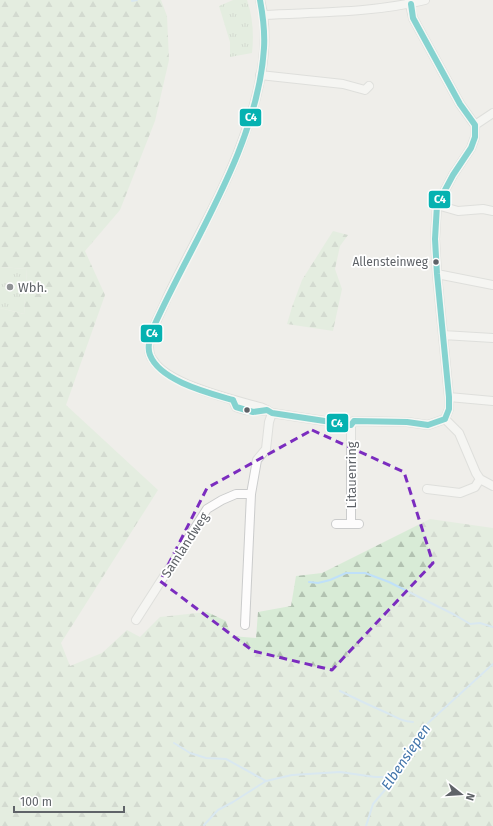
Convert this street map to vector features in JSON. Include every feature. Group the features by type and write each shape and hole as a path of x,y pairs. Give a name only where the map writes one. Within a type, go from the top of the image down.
{"street":[{"name":"Litauenring","path":"260,0 264,15 264,53 257,93 243,139 220,192 154,327 149,346 150,353 152,360 165,372 191,386 233,400 236,407 257,412 269,411 351,426"},
{"path":"264,15 376,8 426,0"},
{"path":"410,2 413,18 460,104 475,125 475,137 471,148 453,175 437,205 435,239 449,397 449,408 445,420 459,433 480,479 493,486"},
{"path":"260,75 343,84 365,90 369,86"},
{"path":"475,125 493,113"},
{"path":"437,205 458,211 483,209 493,211"},
{"path":"437,274 493,284"},
{"path":"443,335 493,338"},
{"path":"449,397 493,400"},
{"path":"245,625 252,494 257,460 266,449 269,411"},
{"name":"Litauenring","path":"336,524 355,524 351,426 354,421 407,422 428,425 445,420"},
{"path":"427,489 460,493 475,487 480,479"},
{"name":"Samlandweg","path":"136,620 207,510 222,500 236,494 252,494"}],"highlighted area":[{"path":"312,430 404,472 433,563 332,670 253,651 160,581 207,488"}],"green space":[{"path":"0,0 161,0 167,16 169,60 155,121 120,210 85,251 105,295 66,405 158,490 61,643 70,666 102,653 127,630 140,637 160,617 207,612 226,621 231,636 256,638 258,612 291,606 296,576 322,573 430,519 493,528 493,826 0,826 0,308 24,314 27,269 0,267"},
{"path":"233,0 247,0 252,20 253,46 252,53 230,57 230,42 219,6"},
{"path":"333,231 348,235 340,246 335,269 342,289 333,331 287,324 302,280"},
{"path":"0,267 27,269 24,314 0,308"}],"waterway":[{"path":"132,1 137,0"},
{"path":"309,582 318,583 330,580 346,573 365,573 389,582 470,624 480,623 493,627"},
{"name":"Elbensiepen","path":"366,826 373,804 396,777 428,723 493,664"},
{"path":"340,691 400,719 413,722"},
{"path":"174,743 190,753 206,758 226,759 266,781"},
{"path":"204,825 218,810 266,781 292,775 340,772 375,777 396,777"}],"transit line":[{"name":"C4","path":"233,400 199,390 174,379 155,364 150,355 149,347 155,324 222,190 250,120 259,84 264,48 264,24 260,0"},
{"name":"C4","path":"411,4 413,18 460,104 475,125 475,137 471,148 453,175 437,205 435,239 437,274 449,397 449,409 445,419"},
{"name":"C4","path":"233,400 236,407 253,412 267,410 272,413 351,425 354,421 407,422 428,425 445,419"}],"place":[{"name":"Allensteinweg","path":"436,262"},
{"name":"Wbh.","path":"10,287"}]}
